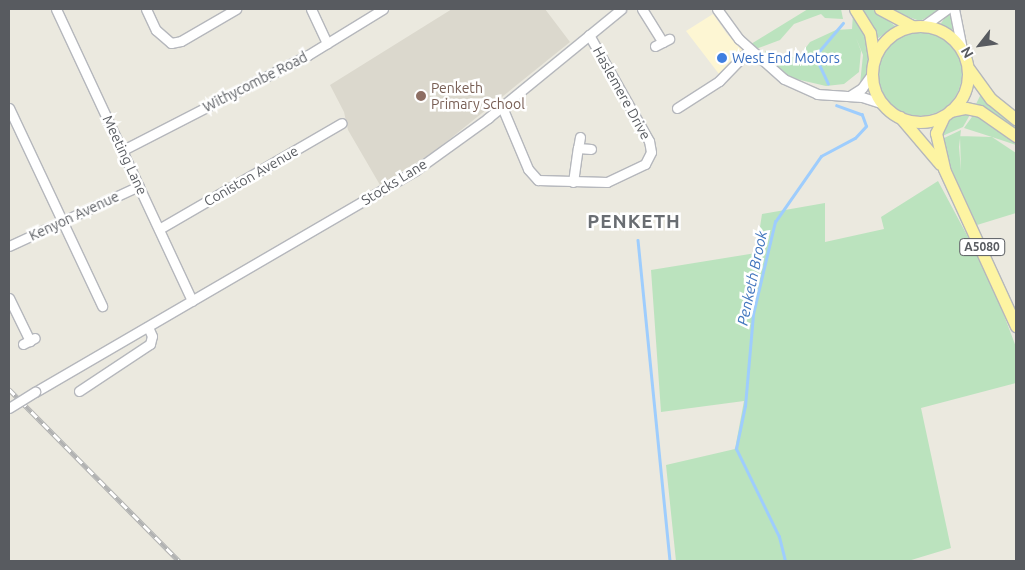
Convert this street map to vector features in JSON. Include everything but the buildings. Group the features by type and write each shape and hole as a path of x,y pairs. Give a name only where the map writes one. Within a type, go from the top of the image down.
{"main road":[{"path":"855,9 870,33 874,60"},
{"path":"880,9 917,26 944,34 965,59 991,99 1016,119"},
{"path":"917,26 891,34 880,46 874,60 872,74 875,89 883,104 899,116 925,121 948,112 966,108 980,111 1016,136"},
{"path":"948,112 966,90 965,59"},
{"name":"A5080","path":"948,112 936,133 944,169 1016,326"},
{"name":"A5080","path":"899,116 944,169"}],"street":[{"name":"Meeting Lane","path":"56,9 192,301"},
{"path":"146,9 156,30 171,43 181,41 231,10"},
{"path":"311,9 327,43"},
{"name":"Withycombe Road","path":"123,150 327,43 383,9"},
{"name":"Stocks Lane","path":"9,408 416,170 502,106 621,9"},
{"path":"642,9 662,42"},
{"path":"717,9 750,50 784,79 817,94 852,95 883,104"},
{"path":"917,26 946,9"},
{"path":"954,9 965,59"},
{"name":"Haslemere Drive","path":"502,106 534,178 544,182 614,180 645,164 651,152 649,141 589,35"},
{"path":"678,108 719,81 750,50"},
{"path":"852,95 862,88 872,74"},
{"path":"9,108 102,306"},
{"name":"Coniston Avenue","path":"159,229 342,123"},
{"path":"573,182 580,137"},
{"path":"578,148 591,149"},
{"name":"Kenyon Avenue","path":"9,246 139,186"},
{"path":"9,298 29,341"},
{"path":"78,394 150,344 152,336 148,326"}],"shaded area":[{"name":"Penketh Primary School","path":"452,9 545,9 570,42 435,151 380,185 348,130 344,112 330,85"},
{"path":"713,14 727,34 750,57 729,77 719,74 686,31"}],"green space":[{"path":"808,9 841,9 843,19 825,18 821,14 794,24 780,40 753,50 751,44"},
{"path":"860,9 873,9 895,26 877,39"},
{"path":"886,9 942,9 920,21"},
{"path":"949,12 951,12 953,35 939,26"},
{"path":"853,14 864,32 869,55 866,76 860,84 863,55 856,38 861,51 859,72 844,84 826,86 783,76 760,57 766,51 798,58 810,42 836,30 852,29"},
{"path":"912,32 928,32 944,39 955,50 962,66 959,90 950,104 944,109 928,116 912,116 896,109 885,98 878,82 878,66 885,50 896,39"},
{"path":"981,94 1016,125 1016,131 975,106"},
{"path":"971,113 963,127 940,137 949,118"},
{"path":"974,114 1016,141 1016,145 964,128"},
{"path":"961,130 960,136 992,137 1016,153 1016,213 977,225 944,153 942,139","holes":["960,138 961,171 959,147"]},
{"path":"938,181 990,278 1016,347 1016,383 921,408 951,548 908,561 676,561 666,465 735,449 744,401 661,412 651,270 756,253 762,214 825,203 825,242 884,229 881,217"}],"waterway":[{"name":"Penketh Brook","path":"828,84 815,56 843,23"},
{"name":"Penketh Brook","path":"785,561 779,537 736,449 745,406 753,314 775,222 821,156 855,138 866,126 862,115 837,106"},
{"path":"638,240 670,561"}],"railway":[{"path":"9,389 179,561"}],"place":[{"name":"West End Motors","path":"722,58"},
{"name":"Penketh Primary School","path":"421,96"}],"district":[{"name":"PENKETH","path":"634,222"}]}
